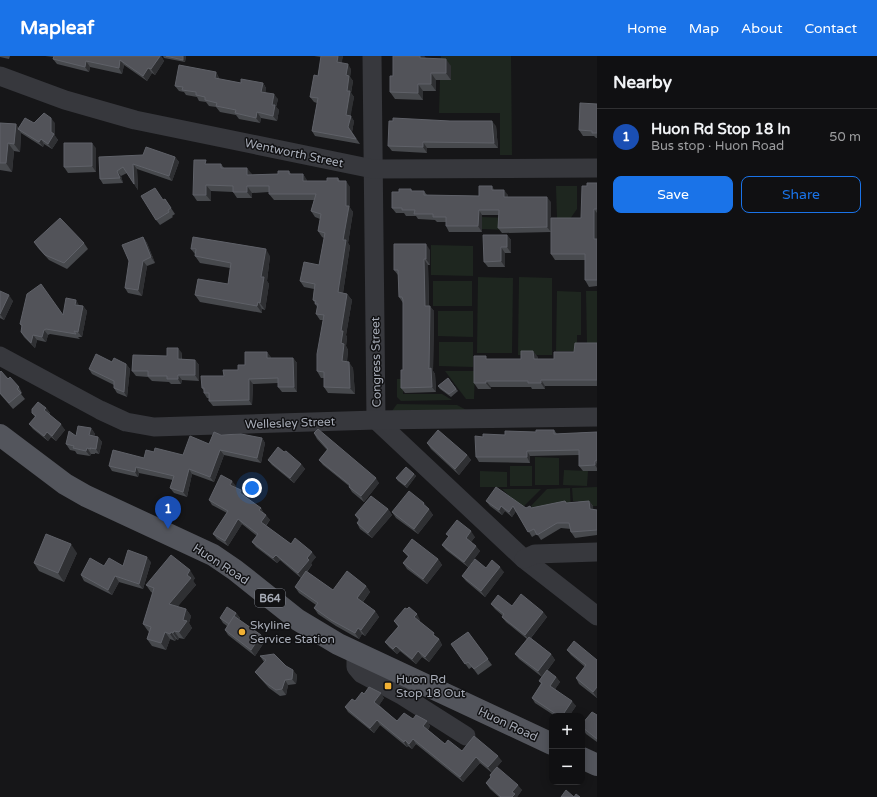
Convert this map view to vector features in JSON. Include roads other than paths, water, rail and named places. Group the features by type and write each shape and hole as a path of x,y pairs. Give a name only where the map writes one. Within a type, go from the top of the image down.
{"main road":[{"name":"Huon Road","path":"0,435 65,484 80,493 213,555 235,570 298,620 356,653 549,743"},
{"path":"585,759 597,765"}],"street":[{"name":"Congress Street","path":"372,56 376,420 524,559 597,616"},
{"name":"Wentworth Street","path":"0,76 65,100 135,120 373,169 561,160 597,168"},
{"name":"Wellesley Street","path":"0,356 126,422 154,427 376,420 597,417"},
{"path":"524,559 535,554 597,552"},
{"path":"356,653 356,667 362,674 403,696 466,736"}],"place":[{"name":"Huon Rd Stop 18 In","path":"168,529"},
{"name":"Skyline Service Station","path":"242,632"},
{"name":"Huon Rd Stop 18 Out","path":"388,686"}]}
